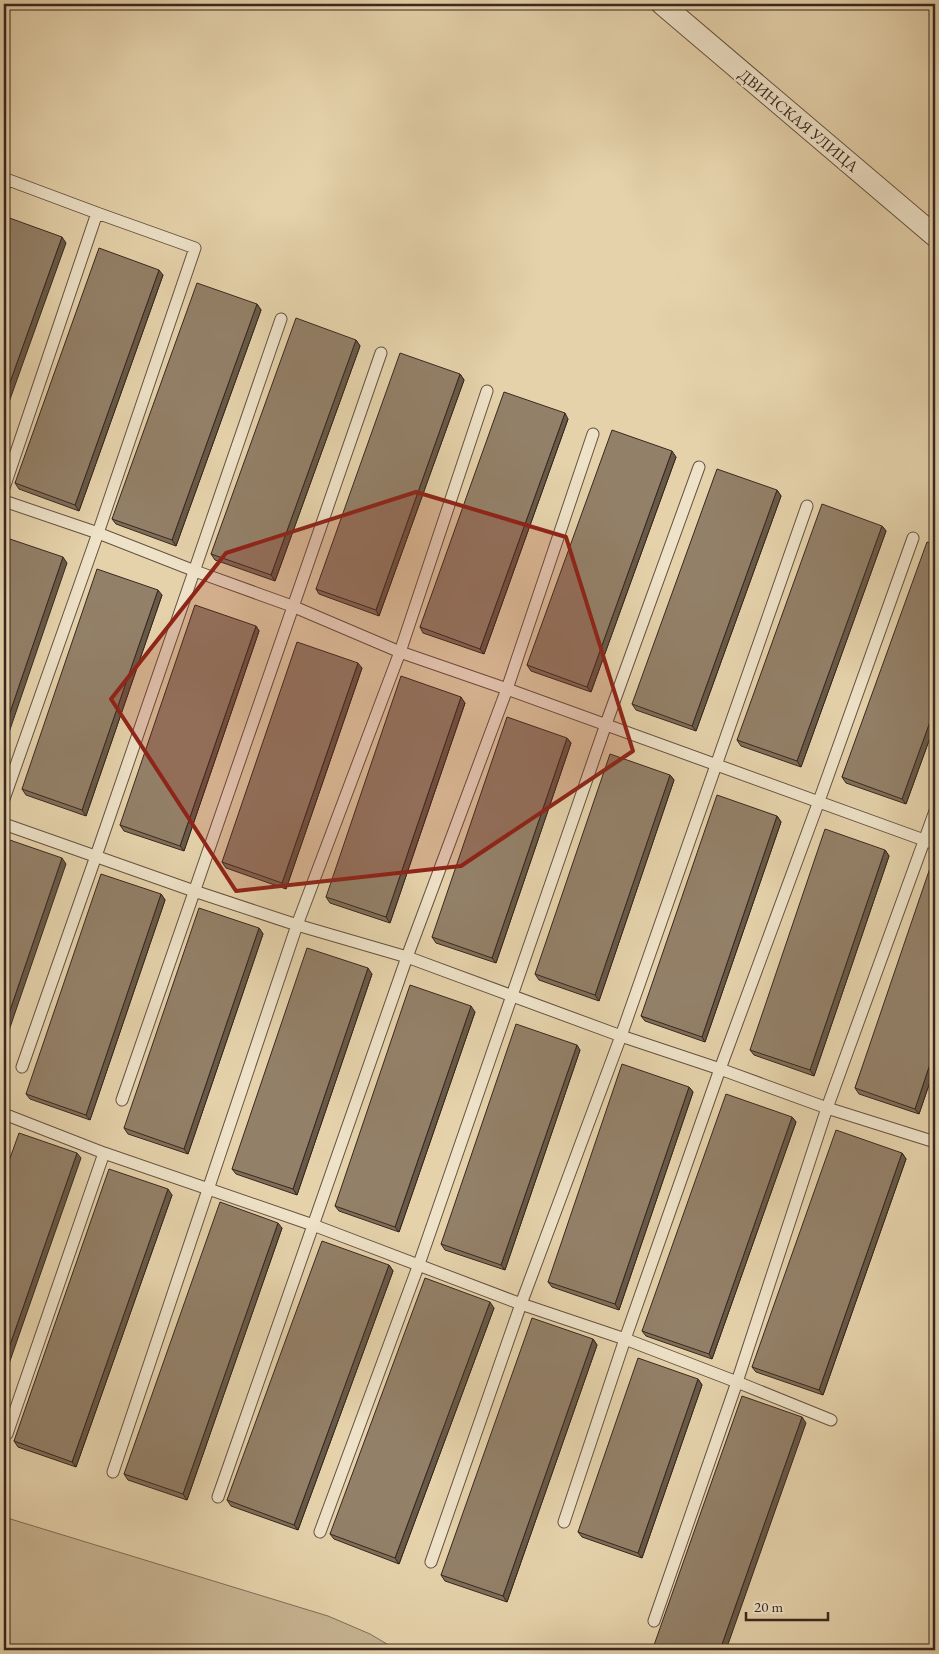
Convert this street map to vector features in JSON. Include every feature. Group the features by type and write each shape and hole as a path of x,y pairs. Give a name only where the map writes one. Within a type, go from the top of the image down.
{"street":[{"name":"ДВИНСКАЯ УЛИЦА","path":"662,4 935,236"}],"lane":[{"path":"4,799 98,533 195,248 5,182"},
{"path":"4,488 96,213"},
{"path":"22,1067 281,319"},
{"path":"122,1100 381,353"},
{"path":"113,1472 297,925 400,652 486,390"},
{"path":"218,1498 406,957 507,689 593,434"},
{"path":"320,1532 419,1264 606,724 699,467"},
{"path":"4,501 98,533 292,606 400,652 606,724 930,842"},
{"path":"431,1562 521,1304 621,1036 807,506"},
{"path":"564,1522 625,1339 720,1069 913,538"},
{"path":"654,1621 737,1382 827,1108 930,842 935,811"},
{"path":"4,824 194,891 297,925 406,957 621,1036 720,1069 827,1108 935,1142"},
{"path":"4,1116 104,1153 313,1225 521,1304 625,1339 831,1420"},
{"path":"7,1434 104,1153"}],"highlighted area":[{"path":"416,492 566,537 633,751 461,866 236,891 111,699 226,553"}],"shaded area":[{"path":"4,1517 328,1616 370,1634 397,1650 4,1650"}],"building":[{"path":"4,216 62,237 4,399"},
{"path":"99,248 159,270 75,505 15,483"},
{"path":"197,283 257,304 172,540 112,519"},
{"path":"296,318 356,340 271,575 211,554"},
{"path":"400,353 460,374 376,610 316,589"},
{"path":"504,392 565,413 480,649 420,627"},
{"path":"612,430 672,451 587,687 527,665"},
{"path":"717,469 777,490 692,726 632,704"},
{"path":"822,504 882,526 797,761 737,740"},
{"path":"4,537 63,557 4,730"},
{"path":"927,542 935,545 935,708 902,799 842,777"},
{"path":"97,569 158,590 82,810 22,789"},
{"path":"195,605 256,626 180,846 120,825"},
{"path":"297,642 358,663 282,883 222,862"},
{"path":"401,676 461,697 386,917 326,897"},
{"path":"507,717 567,738 492,958 432,937"},
{"path":"610,754 670,775 595,995 535,974"},
{"path":"717,795 777,816 702,1037 641,1016"},
{"path":"825,829 885,850 810,1070 750,1050"},
{"path":"4,838 62,858 4,1028"},
{"path":"930,868 935,869 935,1049 915,1109 855,1088"},
{"path":"101,874 161,894 86,1115 26,1094"},
{"path":"199,908 259,928 184,1149 124,1128"},
{"path":"307,948 368,968 293,1189 232,1169"},
{"path":"410,985 471,1006 395,1227 335,1206"},
{"path":"516,1024 577,1045 501,1265 441,1244"},
{"path":"622,1064 689,1087 615,1304 548,1282"},
{"path":"726,1094 792,1117 709,1354 642,1331"},
{"path":"836,1130 902,1153 819,1390 752,1367"},
{"path":"19,1133 77,1153 4,1362 4,1175"},
{"path":"109,1169 168,1189 72,1462 14,1441"},
{"path":"220,1202 278,1223 183,1494 124,1474"},
{"path":"322,1241 389,1265 294,1525 227,1500"},
{"path":"425,1278 490,1302 395,1558 330,1534"},
{"path":"532,1318 593,1339 503,1596 441,1575"},
{"path":"638,1358 698,1379 638,1553 578,1532"},
{"path":"742,1396 802,1417 720,1650 660,1650 653,1648"}]}
